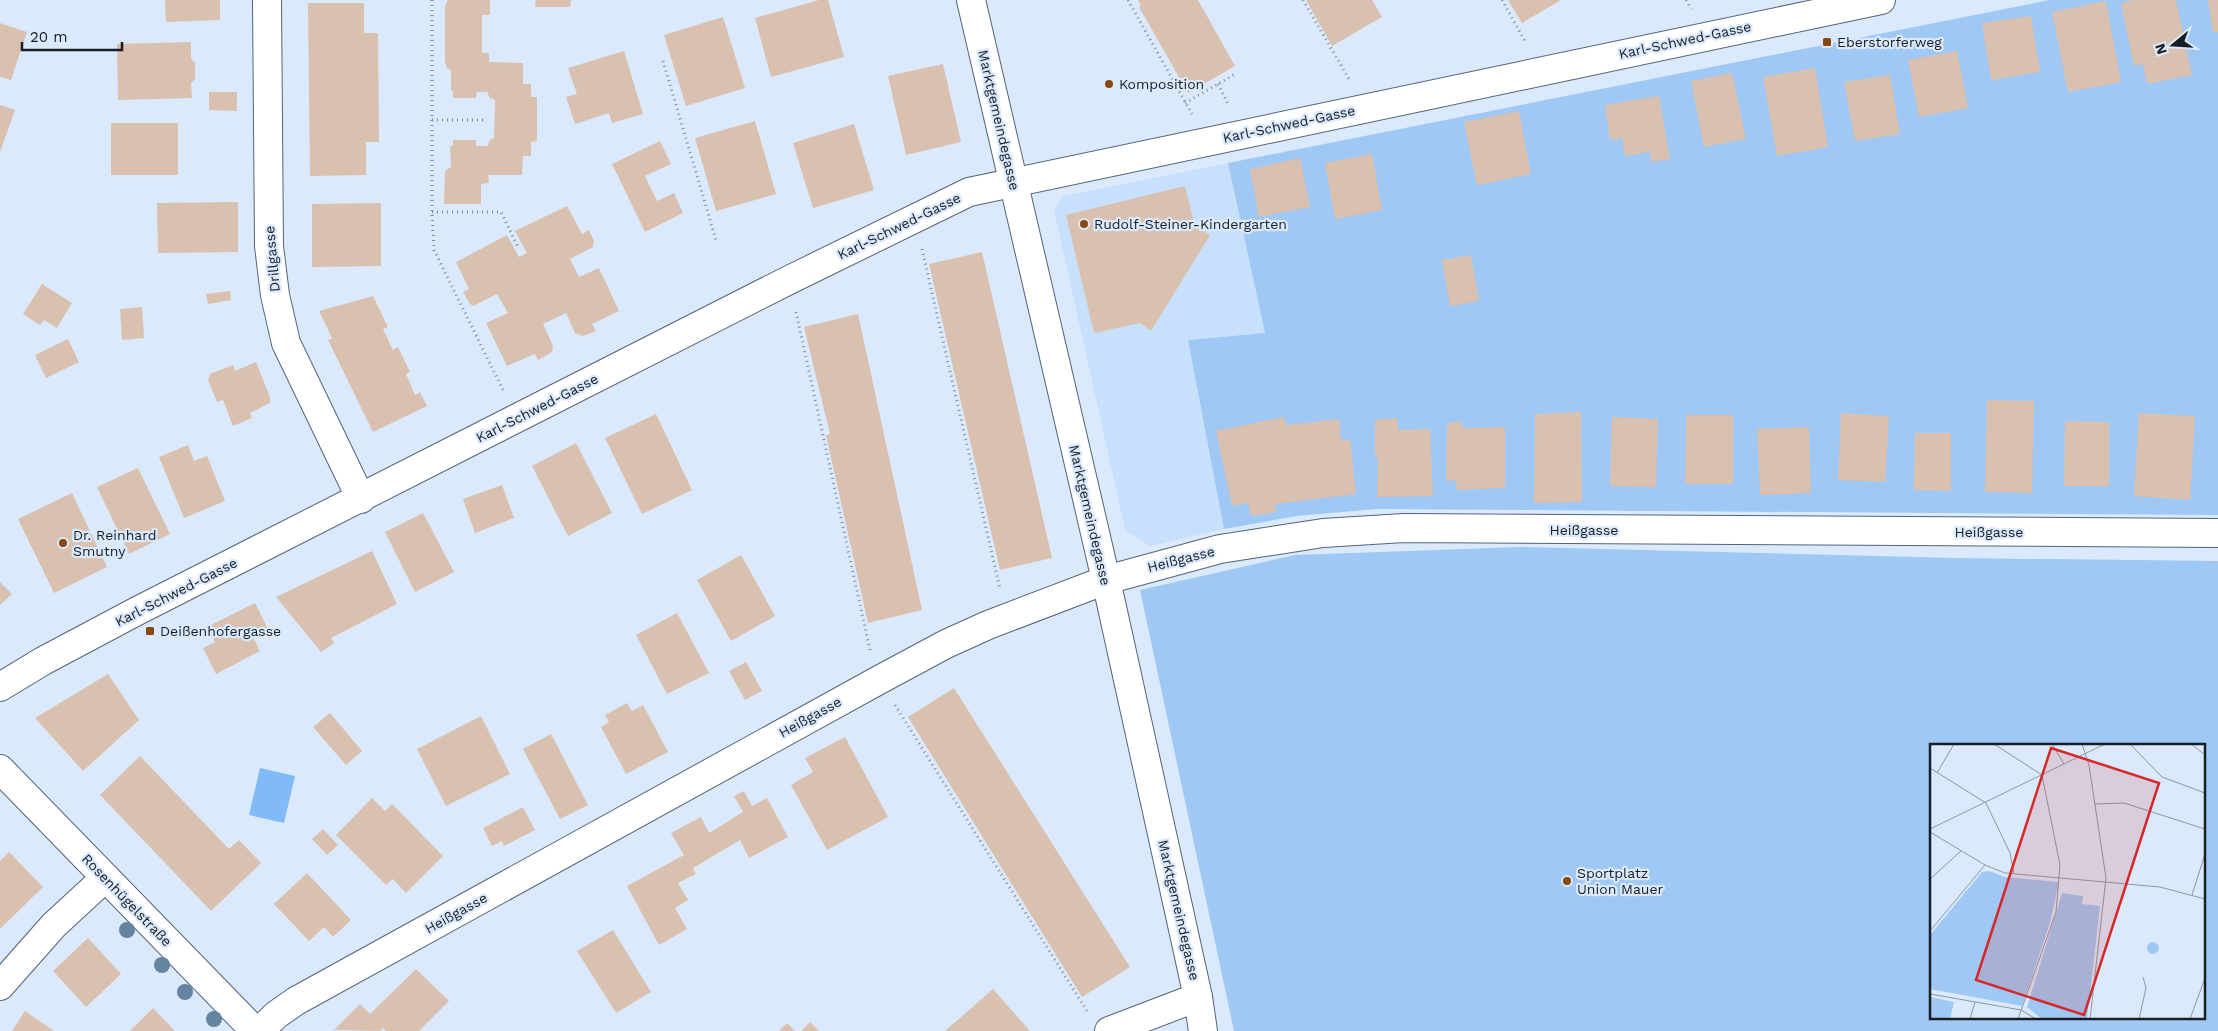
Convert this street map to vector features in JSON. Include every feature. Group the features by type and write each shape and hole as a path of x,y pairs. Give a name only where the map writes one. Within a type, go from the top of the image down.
{"street":[{"name":"Drillgasse","path":"267,0 269,246 279,319 286,343 361,499"},
{"name":"Marktgemeindegasse","path":"971,0 1106,580 1198,997 1202,1031"},
{"name":"Karl-Schwed-Gasse","path":"0,687 43,661 139,610 361,499 789,280 969,192 1881,0"},
{"name":"Heißgasse","path":"260,1031 276,1015 296,1001 946,644 1006,618 1106,580 1220,549 1323,533 1404,528 2218,533"},
{"name":"Rosenhügelstraße","path":"0,769 255,1031"},
{"path":"0,986 54,925 105,878"},
{"path":"1099,1023 1198,997"}],"path":[{"path":"432,0 432,212 434,250 517,418"},
{"path":"1128,0 1207,141"},
{"path":"1303,0 1365,108"},
{"path":"1502,0 1542,70"},
{"path":"663,61 716,240"},
{"path":"1185,103 1237,73"},
{"path":"432,120 486,120"},
{"path":"432,212 501,212 518,246"},
{"path":"915,219 1006,618"},
{"path":"789,280 872,660 879,680 1099,1023"}],"shaded area":[{"path":"2050,0 2218,0 2218,515 1377,509 1297,516 1224,529 1188,340 1265,333 1228,163"},
{"path":"1228,163 1265,333 1188,340 1224,529 1150,546 1125,530 1054,210 1063,196"},
{"name":"Sportplatz Union Mauer","path":"1520,547 1956,558 2218,561 2218,1031 1234,1031 1140,590 1295,555"},
{"path":"260,768 295,776 284,823 249,815"}],"building":[{"path":"165,0 220,0 220,20 166,22"},
{"path":"448,0 490,0 490,15 482,15 482,53 489,53 489,62 523,63 523,84 531,84 531,97 537,97 537,141 531,142 531,156 523,156 522,175 488,175 489,183 481,184 481,204 444,204 445,171 451,167 450,146 453,146 453,140 476,140 476,146 487,146 490,140 494,138 495,100 490,98 487,92 477,92 476,98 453,98 451,70 447,68 445,62 445,6"},
{"path":"536,0 571,0 570,7 535,7"},
{"path":"819,0 828,0 844,57 771,77 755,18"},
{"path":"1138,0 1198,0 1235,66 1188,93 1139,7 1141,6"},
{"path":"1306,0 1372,0 1382,17 1332,46"},
{"path":"1508,0 1561,0 1522,23"},
{"path":"2135,0 2176,0 2192,75 2147,84 2143,64 2134,66 2121,3"},
{"path":"2208,0 2218,0 2218,32 2213,32"},
{"path":"2106,1 2121,82 2068,92 2052,12"},
{"path":"308,3 364,3 364,33 378,33 379,142 366,142 366,175 310,176"},
{"path":"2031,16 2040,72 1991,80 1982,23"},
{"path":"723,17 745,88 686,106 664,35"},
{"path":"0,23 27,32 11,80 0,77"},
{"path":"191,42 191,58 195,63 195,79 191,83 192,98 118,100 117,44"},
{"path":"624,51 643,114 612,123 609,113 575,124 566,97 577,94 568,68"},
{"path":"1957,51 1968,108 1919,117 1908,60"},
{"path":"943,64 961,142 906,155 888,76"},
{"path":"1815,68 1828,147 1777,156 1763,77"},
{"path":"1732,73 1746,139 1704,147 1691,81"},
{"path":"1890,75 1900,134 1855,141 1844,82"},
{"path":"209,92 237,92 237,111 209,110"},
{"path":"1659,96 1670,159 1651,162 1650,152 1625,156 1622,138 1610,140 1605,105"},
{"path":"0,105 15,110 0,152"},
{"path":"1519,111 1531,174 1477,185 1464,122"},
{"path":"755,121 776,194 716,211 695,138"},
{"path":"111,123 178,123 178,175 111,175"},
{"path":"854,124 874,190 813,208 793,143"},
{"path":"660,141 671,164 645,176 657,201 674,193 683,213 645,232 612,164"},
{"path":"1372,154 1382,210 1335,219 1325,163"},
{"path":"1300,158 1310,207 1259,217 1250,169"},
{"path":"1185,186 1195,227 1210,235 1151,331 1140,323 1094,333 1066,215"},
{"path":"238,202 238,252 158,253 157,203"},
{"path":"381,203 381,266 312,267 312,204"},
{"path":"567,206 582,234 589,230 594,241 593,247 570,259 579,277 599,268 619,311 592,324 596,331 583,336 575,333 566,313 543,324 553,346 552,352 538,360 535,354 507,366 486,323 508,313 497,294 473,306 470,304 463,292 469,289 456,262 507,235 519,257 527,253 515,231"},
{"path":"982,252 1052,558 1000,570 929,264"},
{"path":"1471,255 1479,301 1450,306 1442,260"},
{"path":"42,284 72,303 57,328 44,320 40,325 23,314"},
{"path":"230,291 231,300 208,304 206,294"},
{"path":"373,296 388,327 383,329 393,350 398,347 410,372 406,374 415,395 420,392 427,406 373,432 328,340 332,338 319,311"},
{"path":"142,307 144,338 122,340 120,309"},
{"path":"858,314 922,610 868,623 826,435 830,434 804,327"},
{"path":"68,339 79,362 46,378 35,355"},
{"path":"256,362 270,397 270,403 250,413 252,418 233,426 223,400 217,402 208,380 210,374 233,365 235,371"},
{"path":"1987,400 2034,401 2032,493 1985,492"},
{"path":"1581,412 1582,502 1534,503 1535,414"},
{"path":"1841,413 1889,416 1885,482 1838,480"},
{"path":"2139,413 2195,416 2190,500 2134,496"},
{"path":"656,414 692,490 642,514 605,438"},
{"path":"1686,415 1733,415 1733,484 1685,484"},
{"path":"1284,417 1286,425 1339,419 1341,440 1350,439 1356,494 1275,504 1276,512 1251,516 1248,503 1232,506 1216,431"},
{"path":"1612,417 1658,419 1656,487 1610,486"},
{"path":"1397,418 1398,430 1430,429 1433,496 1377,497 1378,457 1375,457 1375,420"},
{"path":"1462,421 1462,428 1505,427 1505,488 1457,490 1456,480 1446,481 1447,423"},
{"path":"2065,421 2109,422 2109,486 2064,486"},
{"path":"1809,427 1811,493 1760,495 1757,429"},
{"path":"1915,433 1951,433 1951,491 1914,490"},
{"path":"576,443 612,513 568,536 532,466"},
{"path":"188,445 194,461 207,456 225,501 184,518 159,457"},
{"path":"138,468 170,534 129,554 97,487"},
{"path":"502,485 514,518 475,533 463,499"},
{"name":"Dr. Reinhard Smutny","path":"72,493 107,567 54,593 18,519"},
{"path":"423,513 454,572 415,592 385,532"},
{"path":"372,551 397,604 331,638 334,643 321,652 276,597"},
{"path":"741,555 775,616 731,641 697,580"},
{"path":"0,582 12,594 0,605"},
{"path":"255,603 268,629 253,637 260,651 216,674 203,648 215,642 207,627"},
{"path":"677,613 709,673 667,694 636,635"},
{"path":"746,662 762,691 745,700 729,671"},
{"path":"108,674 139,720 83,771 35,718"},
{"path":"954,688 1130,967 1082,997 908,717"},
{"path":"627,703 632,711 643,705 668,752 626,774 601,727 609,722 605,715"},
{"path":"330,713 362,751 346,765 313,727"},
{"path":"481,716 510,774 446,806 417,749"},
{"path":"551,734 588,805 560,819 523,749"},
{"path":"845,737 888,817 827,850 791,785 813,772 805,758"},
{"path":"140,756 229,849 239,840 261,863 211,911 100,795"},
{"path":"744,791 752,806 767,798 788,837 749,858 740,840 693,868 696,874 678,883 688,900 675,908 687,929 659,945 627,886 684,855 671,833 701,817 709,833 743,812 734,796"},
{"path":"372,798 385,811 392,804 443,856 406,893 393,879 386,885 336,835"},
{"path":"523,807 535,830 504,846 502,841 492,846 483,828"},
{"path":"323,829 338,845 327,855 312,839"},
{"path":"9,852 43,887 0,929 0,861"},
{"path":"307,873 351,920 333,937 324,927 309,941 274,904"},
{"path":"613,930 651,992 616,1013 577,951"},
{"path":"88,938 121,974 86,1007 53,971"},
{"path":"416,969 449,1001 419,1031 386,1031 383,1028 380,1031 334,1030 360,1004 370,1014"},
{"path":"993,989 1030,1031 945,1031"},
{"path":"153,1008 175,1031 130,1031"},
{"path":"25,1011 54,1031 12,1031"},
{"path":"810,1022 819,1031 801,1031"},
{"path":"787,1023 795,1031 779,1031"}],"place":[{"name":"Eberstorferweg","path":"1827,42"},
{"name":"Komposition","path":"1109,84"},
{"name":"Rudolf-Steiner-Kindergarten","path":"1084,224"},
{"name":"Dr. Reinhard Smutny","path":"63,543"},
{"name":"Deißenhofergasse","path":"150,631"},
{"name":"Sportplatz Union Mauer","path":"1567,881"}]}
